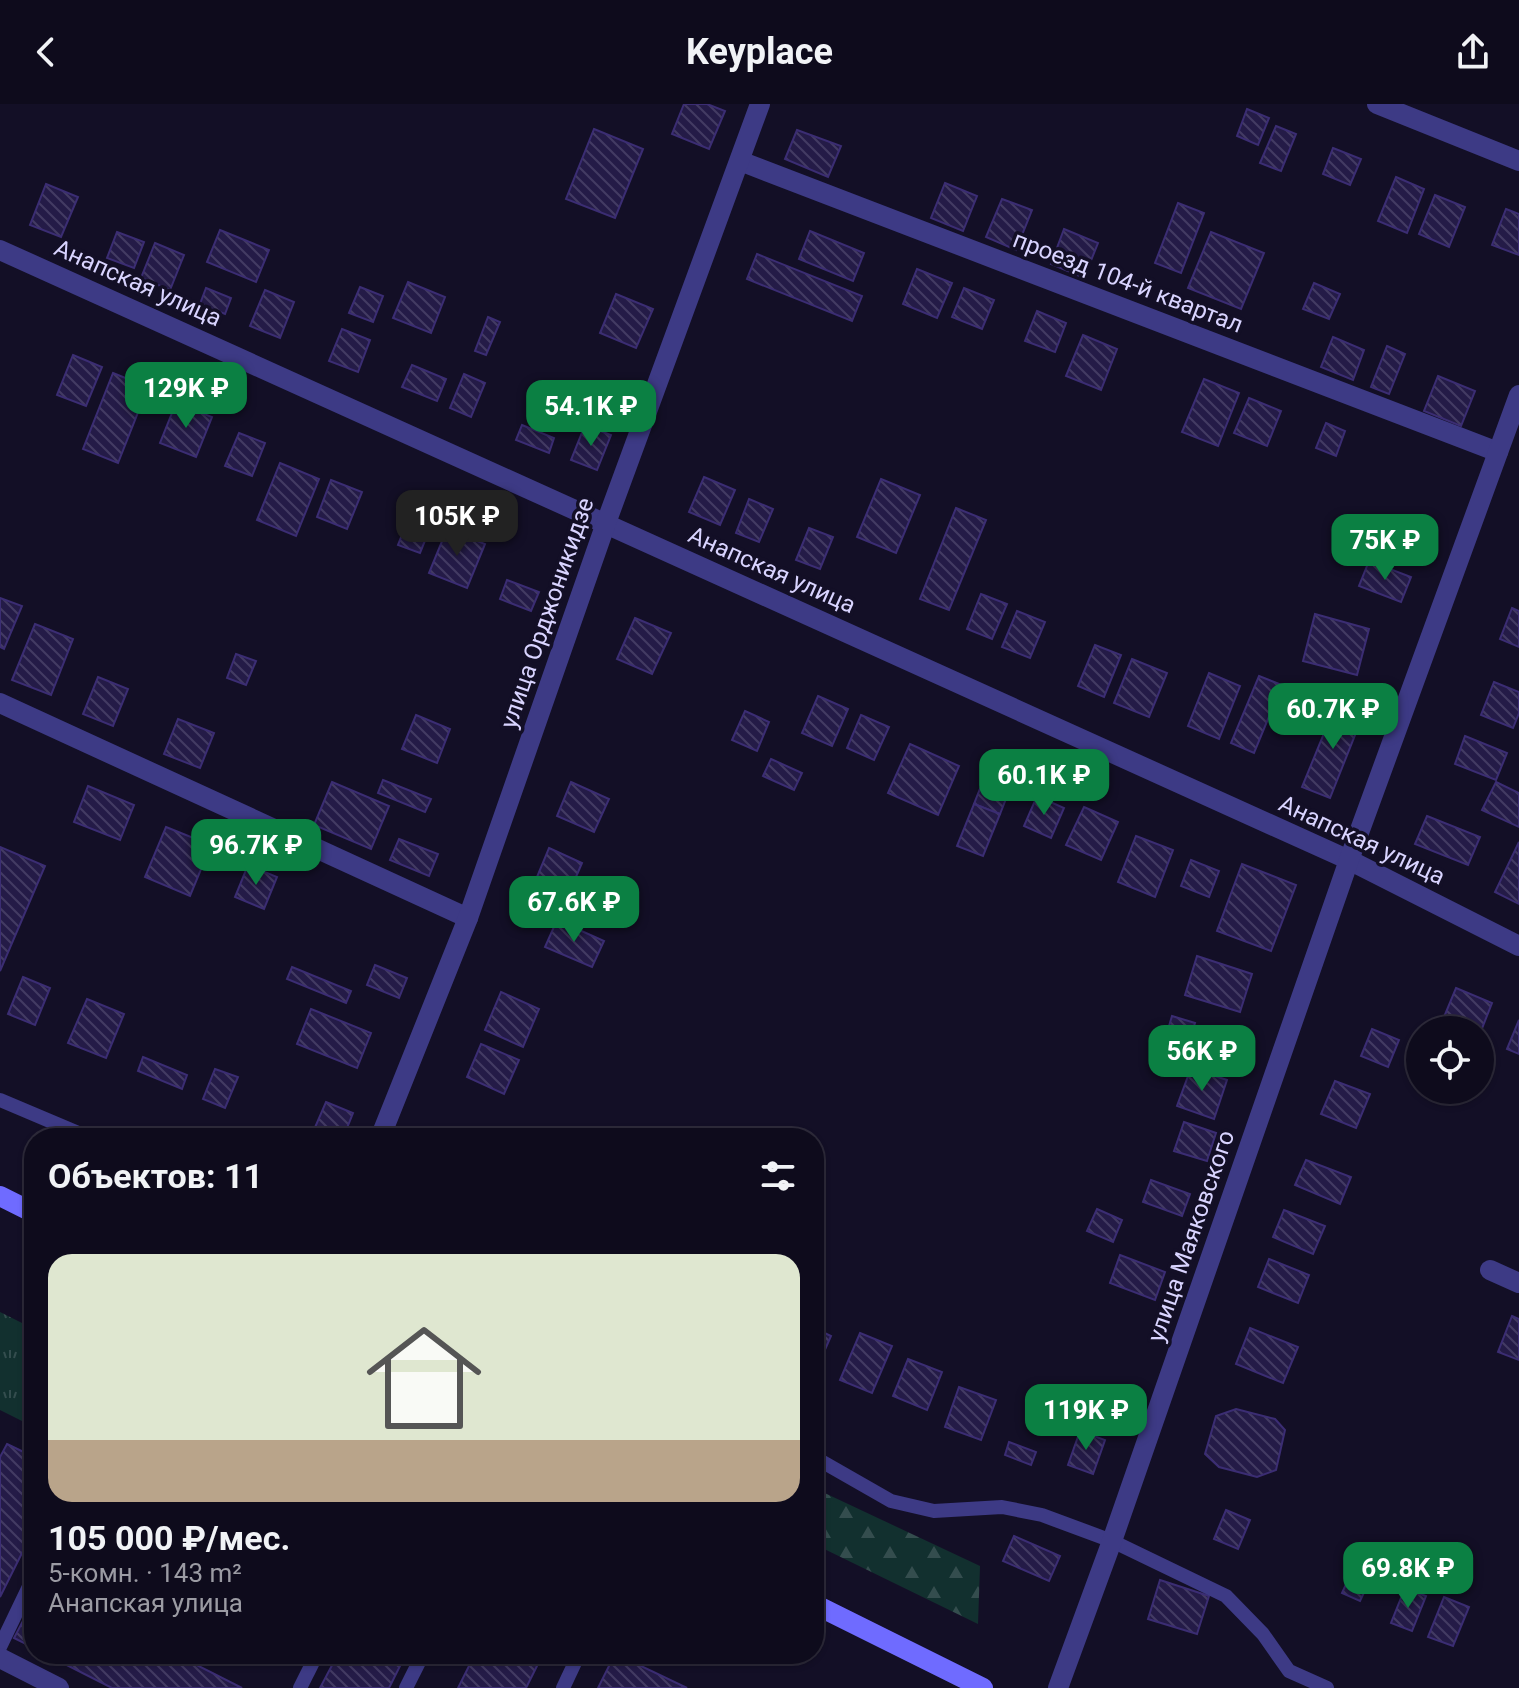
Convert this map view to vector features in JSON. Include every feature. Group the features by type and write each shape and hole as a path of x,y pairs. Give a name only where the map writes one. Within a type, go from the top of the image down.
{"main road":[{"path":"0,1196 24,1208"},
{"path":"824,1609 983,1688"}],"street":[{"name":"улица Орджоникидзе","path":"384,1128 468,918 606,523 760,104"},
{"path":"1377,104 1519,161"},
{"name":"проезд 104-й квартал","path":"740,161 1498,452"},
{"name":"Анапская улица","path":"0,250 1349,860 1519,946"},
{"name":"улица Маяковского","path":"1058,1688 1349,860 1519,395"},
{"path":"0,703 468,918"},
{"path":"1490,1270 1519,1283"},
{"path":"0,1658 59,1688"}],"lane":[{"path":"0,1100 66,1128"},
{"path":"824,1463 891,1501 934,1511 1002,1507 1042,1515 1112,1541 1226,1596 1263,1634 1289,1671 1327,1688"},
{"path":"0,1647 24,1597"},
{"path":"300,1688 312,1664"},
{"path":"406,1688 418,1664"},
{"path":"563,1688 574,1664"}],"green space":[{"path":"0,1312 24,1324 24,1422 0,1410"},
{"path":"824,1493 980,1566 978,1624 824,1549"}],"building":[{"path":"684,104 707,104 725,111 709,149 672,134"},
{"path":"1247,109 1269,118 1258,145 1237,136"},
{"path":"1276,126 1296,134 1281,171 1260,163"},
{"path":"594,129 643,149 615,218 566,199"},
{"path":"797,130 841,146 828,177 785,159"},
{"path":"1333,148 1361,159 1350,185 1323,174"},
{"path":"1396,177 1424,189 1407,233 1378,221"},
{"path":"945,183 977,196 963,231 931,218"},
{"path":"46,184 78,197 61,237 30,225"},
{"path":"1435,195 1465,207 1449,247 1419,234"},
{"path":"1002,199 1032,210 1016,250 986,237"},
{"path":"1178,203 1204,213 1181,273 1155,263"},
{"path":"1506,209 1519,214 1519,255 1492,245"},
{"path":"1064,229 1098,243 1084,278 1051,264"},
{"path":"220,230 269,250 256,282 207,262"},
{"path":"810,231 864,253 853,281 799,259"},
{"path":"117,232 144,242 134,268 107,258"},
{"path":"1211,232 1264,253 1241,309 1188,288"},
{"path":"155,243 184,255 170,290 141,278"},
{"path":"757,254 862,296 852,321 747,279"},
{"path":"917,269 952,283 937,318 903,304"},
{"path":"408,282 445,297 431,333 393,318"},
{"path":"1314,283 1340,294 1329,319 1303,309"},
{"path":"360,287 383,296 373,322 349,313"},
{"path":"206,288 231,298 225,314 200,304"},
{"path":"964,288 994,300 982,329 952,317"},
{"path":"265,290 294,302 280,338 250,326"},
{"path":"616,294 653,309 636,348 600,333"},
{"path":"1037,311 1066,323 1055,352 1025,341"},
{"path":"488,317 500,322 486,355 475,351"},
{"path":"342,329 370,340 358,372 329,361"},
{"path":"1083,335 1117,349 1101,390 1066,376"},
{"path":"1333,337 1364,350 1353,380 1321,367"},
{"path":"1387,346 1405,354 1389,394 1371,387"},
{"path":"73,355 102,367 86,406 57,395"},
{"path":"412,365 446,379 437,401 402,387"},
{"path":"113,373 148,387 118,463 83,449"},
{"path":"464,374 485,383 471,417 450,408"},
{"path":"1438,376 1475,391 1461,426 1424,411"},
{"path":"1204,379 1239,393 1218,446 1182,432"},
{"path":"1249,398 1281,411 1267,446 1234,433"},
{"path":"176,403 212,417 196,457 160,443"},
{"path":"1326,423 1345,431 1336,456 1316,448"},
{"path":"522,425 554,438 549,453 516,440"},
{"path":"585,425 611,435 597,470 571,460"},
{"path":"239,433 265,443 252,476 225,466"},
{"path":"280,463 319,479 296,536 257,520"},
{"path":"704,477 735,490 720,525 689,512"},
{"path":"881,479 920,495 896,553 857,537"},
{"path":"331,480 362,492 347,529 317,517"},
{"path":"749,499 773,509 759,542 736,533"},
{"path":"956,508 986,520 949,610 920,599"},
{"path":"411,512 433,521 420,553 398,545"},
{"path":"1391,516 1429,532 1421,551 1383,536"},
{"path":"809,528 833,537 820,569 796,560"},
{"path":"447,529 485,544 467,588 429,573"},
{"path":"1369,561 1411,577 1401,602 1359,586"},
{"path":"507,580 539,592 531,611 500,599"},
{"path":"981,594 1007,604 992,639 967,629"},
{"path":"0,598 22,606 4,649 0,647"},
{"path":"1512,608 1519,611 1519,647 1500,639"},
{"path":"1017,611 1045,622 1030,658 1002,647"},
{"path":"1315,614 1369,629 1357,675 1303,661"},
{"path":"635,618 671,633 652,674 617,659"},
{"path":"35,624 73,639 51,695 12,680"},
{"path":"1095,645 1121,655 1104,697 1078,686"},
{"path":"236,654 256,661 246,685 227,678"},
{"path":"1132,659 1167,673 1149,717 1114,703"},
{"path":"1209,673 1240,686 1219,739 1188,726"},
{"path":"1259,676 1282,685 1254,753 1231,743"},
{"path":"98,677 128,689 113,726 83,714"},
{"path":"1494,682 1519,692 1519,713 1513,728 1481,715"},
{"path":"818,696 848,709 832,746 802,733"},
{"path":"1336,704 1363,715 1330,798 1302,787"},
{"path":"745,711 769,722 757,751 732,740"},
{"path":"416,715 450,729 437,763 402,749"},
{"path":"861,715 889,727 874,760 847,748"},
{"path":"178,719 214,733 200,768 164,754"},
{"path":"1465,736 1507,753 1496,780 1455,764"},
{"path":"910,744 959,766 938,815 888,793"},
{"path":"771,759 802,773 794,790 763,776"},
{"path":"987,771 1013,781 1000,814 974,804"},
{"path":"383,780 431,799 425,812 378,793"},
{"path":"332,782 389,806 371,849 314,825"},
{"path":"571,782 609,799 594,832 557,816"},
{"path":"1496,782 1519,793 1519,827 1482,810"},
{"path":"88,786 134,805 120,840 74,822"},
{"path":"1037,796 1064,808 1051,838 1024,826"},
{"path":"974,804 1000,814 983,856 957,846"},
{"path":"1084,807 1118,822 1101,860 1066,845"},
{"path":"1427,816 1480,837 1468,865 1415,844"},
{"path":"166,827 211,845 190,896 145,877"},
{"path":"1136,836 1173,850 1155,897 1118,882"},
{"path":"399,839 438,854 429,876 390,860"},
{"path":"1519,842 1519,904 1495,892"},
{"path":"0,847 45,866 0,971"},
{"path":"549,848 582,863 570,891 537,877"},
{"path":"1191,860 1219,871 1209,897 1181,886"},
{"path":"1242,864 1296,885 1271,951 1217,931"},
{"path":"248,865 277,877 264,909 235,897"},
{"path":"557,920 604,941 592,967 545,947"},
{"path":"1197,956 1252,974 1240,1012 1185,995"},
{"path":"375,965 407,978 399,998 367,985"},
{"path":"292,967 351,991 346,1003 287,979"},
{"path":"23,977 50,988 35,1025 8,1014"},
{"path":"1456,988 1492,1003 1487,1016 1444,1016"},
{"path":"501,992 539,1009 523,1047 485,1030"},
{"path":"87,999 124,1014 106,1058 68,1043"},
{"path":"311,1009 371,1033 357,1068 297,1044"},
{"path":"1172,1016 1195,1023 1187,1049 1164,1043"},
{"path":"1519,1020 1519,1054 1507,1049"},
{"path":"1372,1029 1399,1040 1388,1067 1361,1056"},
{"path":"481,1044 519,1060 504,1094 467,1077"},
{"path":"143,1057 187,1075 182,1089 138,1071"},
{"path":"1191,1068 1227,1080 1214,1119 1177,1106"},
{"path":"215,1069 238,1077 225,1108 203,1099"},
{"path":"1335,1081 1370,1094 1356,1128 1321,1114"},
{"path":"326,1102 353,1113 347,1128 315,1128"},
{"path":"1184,1122 1216,1133 1207,1161 1174,1151"},
{"path":"1306,1160 1351,1177 1340,1204 1295,1185"},
{"path":"1151,1180 1190,1194 1182,1216 1143,1202"},
{"path":"1097,1209 1122,1220 1113,1242 1087,1231"},
{"path":"1284,1210 1325,1226 1313,1254 1273,1237"},
{"path":"1120,1255 1165,1272 1155,1300 1110,1283"},
{"path":"1269,1259 1309,1275 1298,1303 1258,1287"},
{"path":"1512,1316 1519,1319 1519,1360 1498,1352"},
{"path":"1250,1328 1298,1347 1283,1383 1236,1364"},
{"path":"824,1333 831,1336 824,1352"},
{"path":"860,1333 892,1346 872,1393 840,1380"},
{"path":"908,1359 942,1372 927,1410 893,1396"},
{"path":"959,1387 996,1400 981,1440 945,1427"},
{"path":"1236,1409 1275,1419 1285,1430 1276,1470 1257,1477 1219,1467 1205,1454 1216,1416"},
{"path":"1080,1431 1105,1440 1093,1474 1068,1465"},
{"path":"1009,1442 1036,1452 1031,1465 1005,1455"},
{"path":"7,1444 24,1452 24,1549 0,1597 0,1457"},
{"path":"1226,1510 1250,1520 1238,1549 1214,1539"},
{"path":"1014,1536 1060,1556 1049,1581 1003,1561"},
{"path":"1353,1569 1371,1578 1360,1601 1342,1593"},
{"path":"1160,1580 1209,1596 1197,1634 1148,1619"},
{"path":"1405,1588 1426,1596 1412,1631 1391,1623"},
{"path":"1444,1597 1469,1607 1453,1646 1428,1637"},
{"path":"24,1619 24,1643 14,1638"},
{"path":"65,1664 195,1664 242,1688 112,1688"},
{"path":"333,1664 401,1664 389,1688 320,1688"},
{"path":"470,1664 538,1664 526,1688 458,1688"},
{"path":"610,1664 637,1664 687,1688 598,1688"}]}
